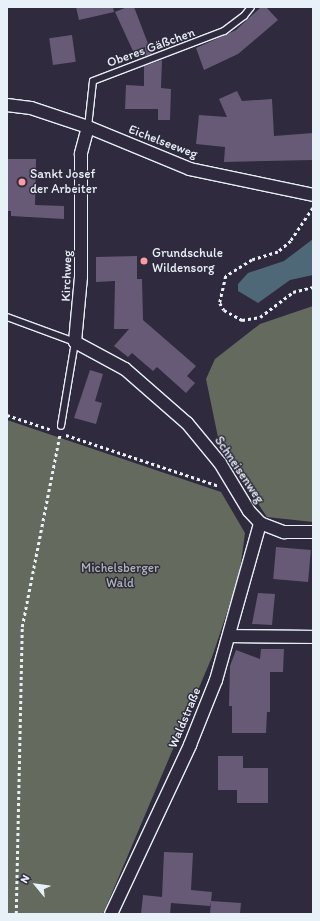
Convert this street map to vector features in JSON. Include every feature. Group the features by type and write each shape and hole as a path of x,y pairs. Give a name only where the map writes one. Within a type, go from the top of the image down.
{"street":[{"name":"Eichelseeweg","path":"7,105 31,108 88,127 190,169 313,195"},
{"name":"Kirchweg","path":"75,342 82,278 81,154 88,127"},
{"name":"Schneisenweg","path":"75,342 126,369 154,392 187,423 220,463 235,488 260,523 284,532 313,532"},
{"name":"Waldstraße","path":"111,914 190,745 230,636 260,523"},
{"path":"230,636 313,637"}],"lane":[{"name":"Oberes Gäßchen","path":"88,127 93,82 224,31 244,16 251,7"},
{"path":"7,317 75,342"},
{"name":"Kirchweg","path":"61,426 75,342"}],"path":[{"path":"313,208 291,241 278,252 252,260 226,276 220,303 224,310 242,320 260,317 293,292 313,287"},
{"path":"7,415 216,486 235,488"},
{"path":"16,914 22,627 61,426"}],"green space":[{"path":"313,306 313,522 267,517 220,447 206,379 215,359 260,324"},
{"name":"Michelsberger Wald","path":"7,420 221,492 245,533 239,577 212,657 103,914 7,914"}],"water":[{"path":"313,239 313,275 290,280 258,303 238,291 238,284 248,273 284,261"}],"building":[{"path":"76,7 113,7 114,12 79,20"},
{"path":"127,7 134,7 152,54 145,56 145,47 133,51 115,12"},
{"path":"261,7 266,7 278,20 238,54 204,70 196,48 236,30"},
{"path":"72,35 76,62 53,65 49,38"},
{"path":"162,60 161,88 171,89 170,120 158,120 158,109 125,109 126,85 144,86 144,66"},
{"path":"237,91 242,101 272,99 274,136 313,133 313,160 224,162 225,147 196,144 199,115 227,117 219,99"},
{"name":"Sankt Josef der Arbeiter","path":"8,159 36,159 35,205 64,206 64,219 11,216 11,211 7,211"},
{"path":"137,256 137,279 142,279 143,320 196,366 187,376 195,383 186,393 157,367 153,371 132,353 128,357 114,346 129,329 114,329 115,281 96,282 96,257"},
{"path":"90,370 103,374 95,401 102,403 96,424 74,418"},
{"path":"276,547 311,550 308,582 273,579"},
{"path":"258,593 275,594 272,625 252,624"},
{"path":"261,649 284,649 283,672 270,672 270,712 267,712 266,733 232,733 232,706 229,706 230,666 236,650 260,659"},
{"path":"218,756 243,756 243,768 268,768 268,803 237,803 237,790 218,790"},
{"path":"164,852 193,853 191,890 212,892 211,901 241,903 240,914 210,914 211,902 210,906 171,903 170,914 141,914 143,895 162,897"}],"place":[{"name":"Sankt Josef der Arbeiter","path":"22,182"},
{"name":"Grundschule Wildensorg","path":"144,261"}]}
